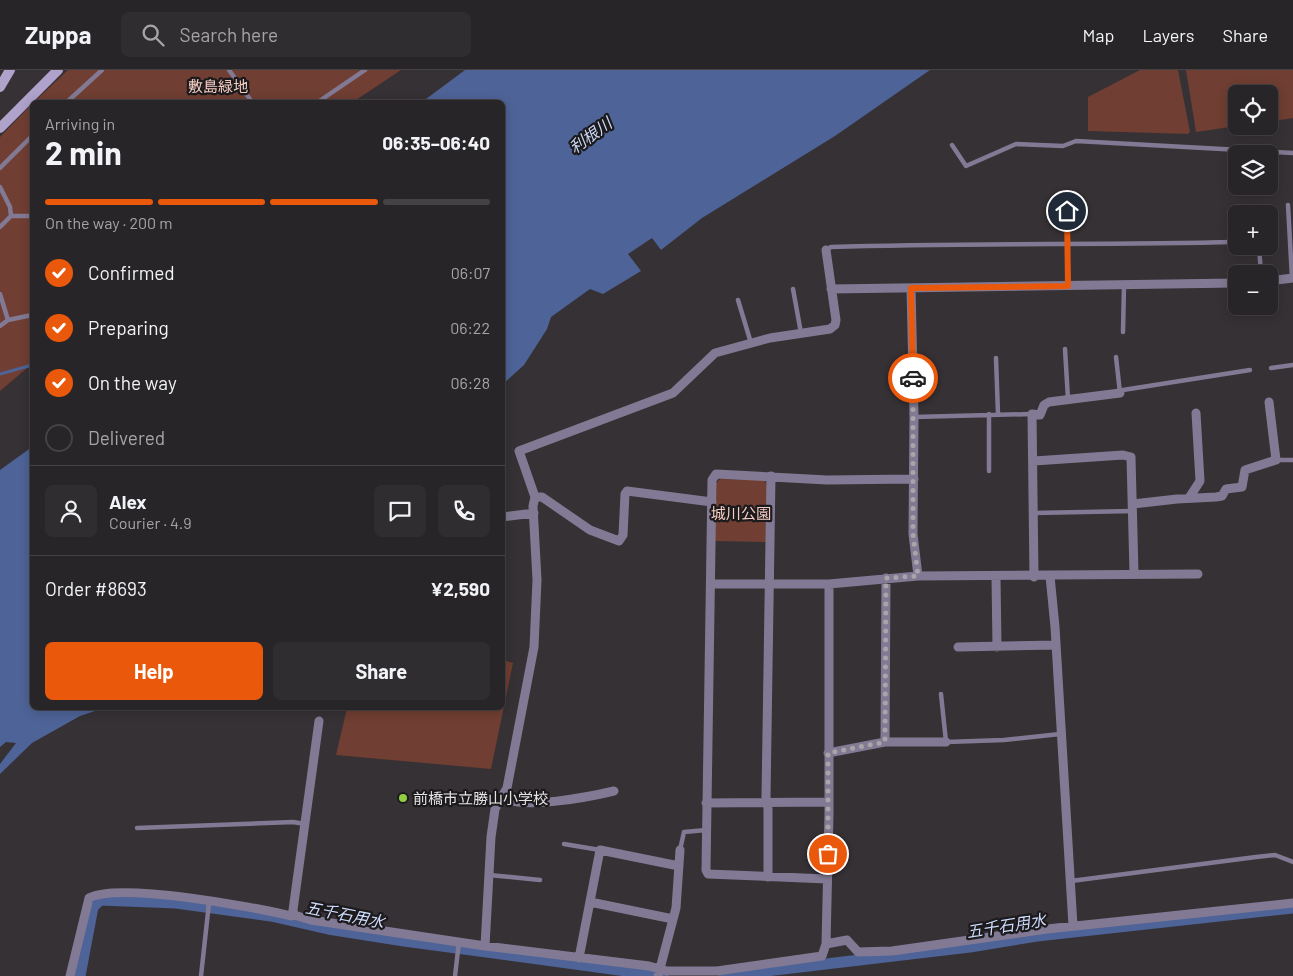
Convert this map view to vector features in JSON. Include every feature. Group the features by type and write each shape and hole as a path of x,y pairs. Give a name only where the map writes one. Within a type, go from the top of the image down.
{"street":[{"path":"0,87 10,70"},
{"path":"0,128 58,70"},
{"path":"485,946 495,809 503,797 534,647 537,596 535,497 518,454 521,449 673,393 712,355 751,343 830,329 835,325 826,250"},
{"path":"1278,280 1293,278"},
{"path":"831,289 1228,283"},
{"path":"911,288 914,417 913,534 918,576"},
{"path":"1034,576 1032,414 1040,415 1044,405 1049,402 1120,393"},
{"path":"1133,508 1189,498 1222,496 1226,489 1242,487 1245,470 1276,460 1269,402"},
{"path":"1189,498 1200,481 1196,413"},
{"path":"1034,461 1127,455 1132,460 1134,573"},
{"path":"827,879 708,874 706,870 712,584 712,480 716,474 827,480 914,479"},
{"path":"768,877 766,803 771,476"},
{"path":"535,497 542,497 590,530 619,541 622,535 625,494 627,491 712,502"},
{"path":"505,517 534,513"},
{"path":"712,584 829,584 918,576 996,577 1134,573 1198,574"},
{"path":"1050,576 1074,926"},
{"path":"996,577 997,647"},
{"path":"885,742 886,578"},
{"path":"70,976 87,906 92,896 159,893 294,915 311,920 579,958 659,972 740,972 819,957 824,952 826,944 829,802 829,584"},
{"path":"958,647 1056,645"},
{"path":"294,915 304,824 319,721"},
{"path":"828,753 885,742 946,742"},
{"path":"503,797 512,801 564,801 614,791"},
{"path":"706,803 829,802"},
{"path":"579,958 600,850 679,866"},
{"path":"659,972 673,919 680,850"},
{"path":"590,902 673,919"},
{"path":"826,944 847,940 858,952 892,951 1074,926 1293,903"}],"lane":[{"path":"69,100 102,70"},
{"path":"229,70 251,100"},
{"path":"321,100 365,70"},
{"path":"0,168 30,138"},
{"path":"952,145 966,166 1016,144 1063,146 1076,141 1293,153"},
{"path":"0,187 10,207 10,216 0,226"},
{"path":"1067,193 1068,286"},
{"path":"1288,205 1293,278"},
{"path":"10,216 30,216"},
{"path":"826,250 831,247 879,246 1068,246 1228,242"},
{"path":"1123,332 1124,285"},
{"path":"793,289 801,334"},
{"path":"0,294 8,320"},
{"path":"738,300 751,343"},
{"path":"0,326 8,320 30,315"},
{"path":"1065,348 1068,399"},
{"path":"1116,357 1120,393 1123,390 1250,370"},
{"path":"996,358 998,414"},
{"path":"1271,368 1293,365"},
{"path":"989,471 990,414"},
{"path":"914,417 1032,414"},
{"path":"1276,460 1293,460"},
{"path":"1034,513 1133,508"},
{"path":"941,694 946,742 1004,740 1060,734"},
{"path":"137,828 293,822 304,824"},
{"path":"680,850 684,832 706,830"},
{"path":"564,844 600,850"},
{"path":"1071,881 1275,855 1293,862"},
{"path":"489,874 540,880"},
{"path":"201,976 209,902"},
{"path":"455,976 459,942"}],"green space":[{"name":"敷島緑地","path":"68,70 401,70 356,100 36,100"},
{"path":"1140,70 1178,70 1190,132 1188,134 1088,131 1088,97"},
{"path":"1186,70 1293,70 1293,118 1278,120 1278,85 1228,85 1228,127 1196,132"},
{"path":"30,106 30,366 0,391 0,137"},
{"name":"城川公園","path":"720,479 763,480 768,485 766,542 715,541 715,484"},
{"path":"505,661 513,663 505,702"},
{"path":"347,710 503,710 491,769 336,755"}],"water":[{"name":"利根川","path":"465,70 930,70 835,136 702,218 661,250 652,238 628,254 641,271 603,294 590,289 551,317 547,329 524,365 505,382 505,100 425,100"},
{"path":"30,448 30,710 98,710 80,716 32,743 0,774 0,764 16,743 6,742 0,747 0,470"}],"waterway":[{"path":"0,374 30,366"},
{"name":"五千石用水","path":"80,976 93,907 100,900 176,903 271,916 328,929 404,941 663,976"},
{"name":"五千石用水","path":"724,976 970,947 1037,936 1293,908"}],"way so far":[{"path":"828,854 828,753 883,744 885,742 886,578 918,576 913,534 913,378"}],"place":[{"name":"前橋市立勝山小学校","path":"403,798"}],"route":[{"path":"913,378 911,288 1068,286 1067,211"}]}
